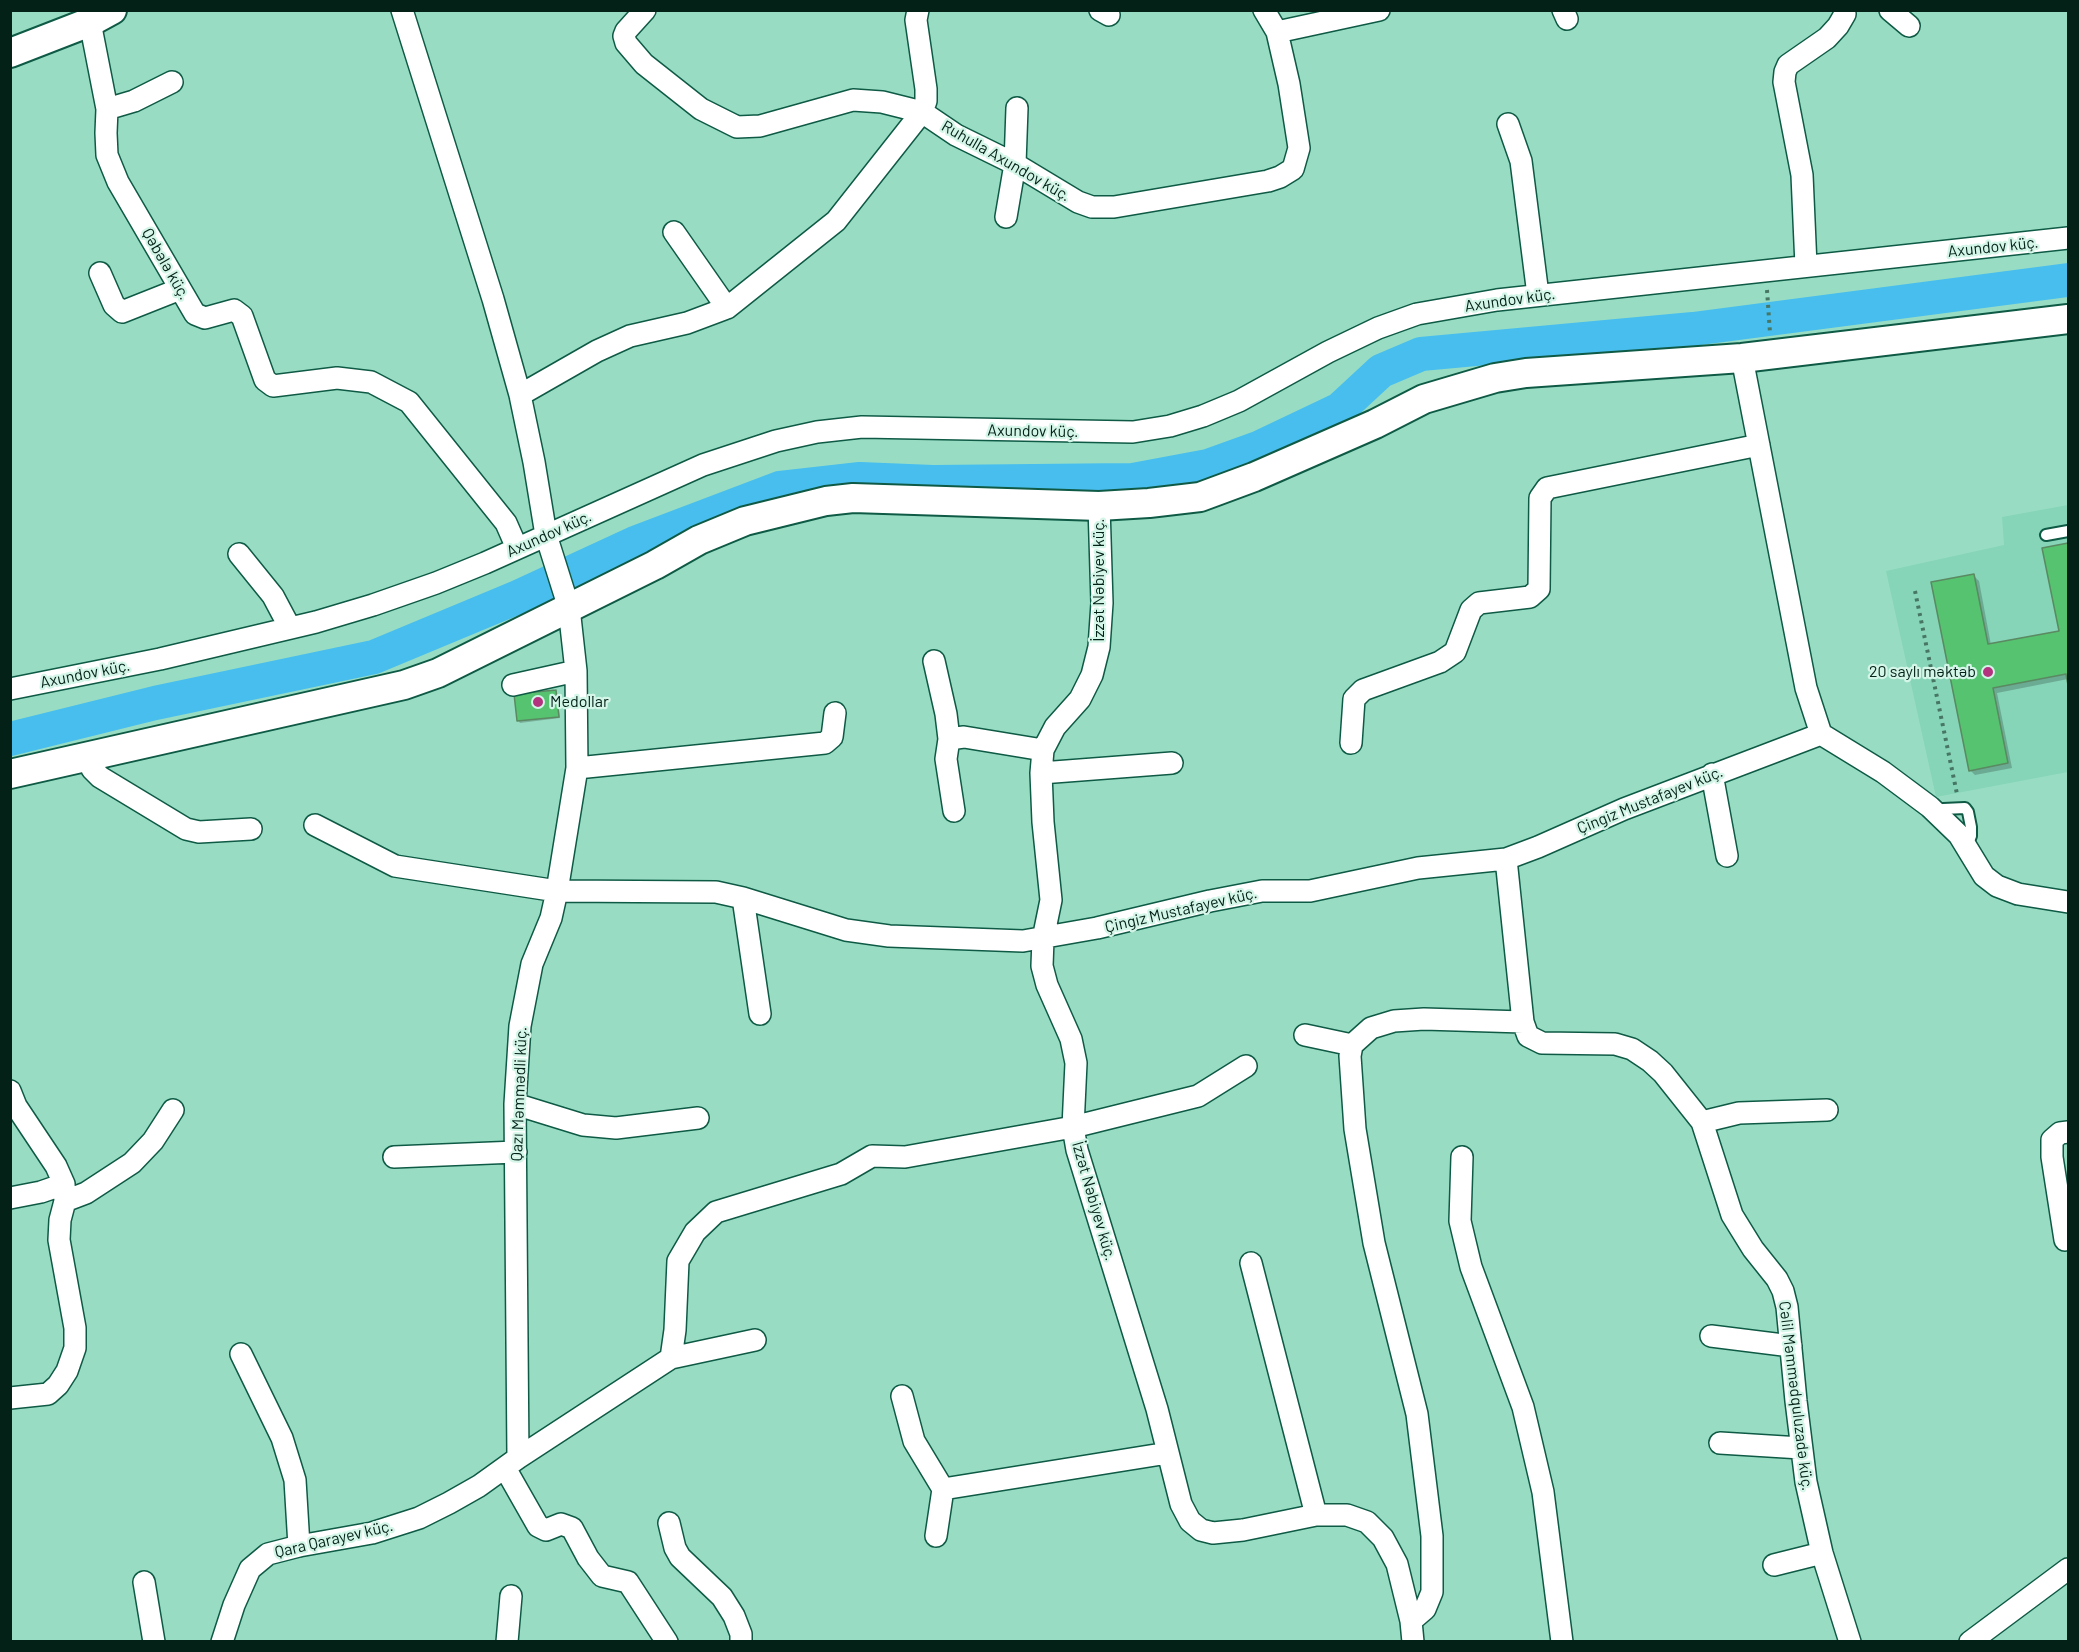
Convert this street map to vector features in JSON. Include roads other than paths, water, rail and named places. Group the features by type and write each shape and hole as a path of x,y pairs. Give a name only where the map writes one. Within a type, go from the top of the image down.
{"street":[{"name":"Qazı Məmmədli küç.","path":"402,10 493,299 519,395 549,543 567,601 576,671 576,768 557,891 551,918 532,964 520,1026 515,1104 511,1463"},
{"name":"Ruhulla Axundov küç.","path":"645,10 626,31 624,36 626,43 644,64 701,109 737,127 760,126 853,100 882,102 922,112 956,135 1016,164 1078,202 1092,207 1114,207 1268,181 1281,177 1293,169 1299,148 1289,84 1276,32 1264,10"},
{"path":"519,395 597,351 630,336 687,323 727,308 836,220 922,112 926,101 926,88 916,20 918,10"},
{"path":"1276,32 1379,10"},
{"path":"1890,10 1909,26"},
{"path":"1806,266 1802,176 1784,82 1785,72 1788,65 1827,38 1838,26 1845,12"},
{"path":"10,53 101,16"},
{"name":"Qəbələ küç.","path":"101,16 107,109 107,155 118,182 195,314 205,318 234,310 242,316 265,380 273,386 337,378 371,382 409,402 506,523 517,548"},
{"path":"107,109 134,101 172,82"},
{"path":"1006,218 1016,164 1017,108"},
{"path":"1508,124 1521,161 1538,295"},
{"path":"674,232 727,308"},
{"name":"Axundov küç.","path":"10,689 160,659 290,628 384,602 436,583 517,548 549,543 712,462 776,441 817,432 862,427 1133,432 1170,426 1203,416 1239,401 1328,352 1378,328 1418,314 1538,295 2068,238"},
{"path":"100,273 114,306 122,312 180,289"},
{"path":"10,774 404,685 438,673 567,601 655,565 699,540 745,521 826,501 853,498 1099,506 1200,497 1254,477 1375,424 1424,399 1495,378 1526,373 1742,358 2068,319"},
{"path":"1742,358 1806,688 1821,734 1848,748 1935,812 1959,835 1984,876 1997,886 2018,894 2068,902"},
{"path":"1352,743 1354,699 1363,690 1440,662 1455,652 1471,610 1479,603 1530,597 1539,589 1540,498 1547,488 1759,445"},
{"name":"İzzət Nəbiyev küç.","path":"1099,506 1102,603 1099,647 1092,675 1080,699 1055,728 1043,750 1041,773 1043,822 1051,900 1043,939 1042,966 1047,985 1071,1038 1076,1063 1073,1127 1077,1150 1150,1386 1181,1504 1190,1521 1201,1530 1213,1533 1243,1530 1316,1515 1347,1515 1367,1522 1383,1538 1397,1564 1412,1631"},
{"path":"240,554 273,596 290,628"},
{"path":"934,660 946,714 949,739 946,759 954,811"},
{"path":"513,685 576,671"},
{"path":"576,768 825,743 832,737 835,713"},
{"name":"Çingiz Mustafayev küç.","path":"315,825 395,866 557,891 716,892 743,898 846,930 889,936 1023,941 1043,939 1262,891 1310,891 1418,868 1506,859 1605,816 1821,734"},
{"path":"949,739 964,737 1043,750"},
{"path":"87,756 92,769 100,777 186,829 199,832 251,829"},
{"path":"1041,773 1172,763"},
{"path":"1712,774 1727,856"},
{"path":"1412,1631 1432,1592 1432,1536 1417,1414 1374,1243 1355,1130 1350,1056 1352,1045 1371,1028 1394,1021 1424,1019 1523,1022 1506,859"},
{"path":"743,898 760,1014"},
{"name":"Cəlil Məmmədquluzadə küç.","path":"1523,1022 1528,1036 1542,1043 1615,1044 1632,1049 1663,1073 1702,1122 1731,1215 1753,1249 1777,1279 1783,1291 1787,1307 1800,1448 1806,1482 1822,1553 1850,1641"},
{"path":"1305,1035 1352,1045"},
{"path":"671,1358 675,1330 678,1261 695,1232 716,1212 841,1174 872,1156 905,1157 1073,1127 1198,1096 1246,1066"},
{"path":"10,1091 16,1106 56,1166 65,1193 59,1240 75,1328 75,1348 67,1371 58,1385 48,1394 10,1398"},
{"path":"515,1104 584,1125 616,1128 698,1118"},
{"path":"10,1198 42,1192 86,1193 132,1162 153,1141 172,1110"},
{"path":"1702,1122 1739,1113 1827,1110"},
{"path":"2065,1240 2052,1156 2052,1140 2060,1133 2068,1132"},
{"path":"394,1157 516,1152"},
{"path":"1462,1157 1460,1221 1471,1267 1523,1407 1543,1492 1562,1641"},
{"path":"1251,1263 1316,1515"},
{"path":"1711,1336 1791,1346"},
{"path":"667,1641 628,1582 602,1576 588,1558 572,1528 561,1524 546,1530 538,1526 511,1463 671,1358 755,1340"},
{"path":"241,1354 282,1438 295,1480 299,1546"},
{"path":"902,1396 914,1441 943,1489 936,1536"},
{"path":"1720,1443 1800,1448"},
{"path":"943,1489 1168,1453"},
{"name":"Qara Qarayev küç.","path":"222,1641 234,1605 250,1569 268,1554 372,1533 419,1518 449,1503 511,1463"},
{"path":"669,1523 675,1548 680,1557 722,1597 734,1616 741,1634 741,1641"},
{"path":"1774,1565 1822,1553"},
{"path":"1970,1641 2068,1569"},
{"path":"144,1582 154,1641"},
{"path":"507,1641 511,1596"}],"lane":[{"path":"2046,535 2068,531"},
{"path":"1935,812 1965,807 1970,820 1971,837 1967,846"}],"waterway":[{"path":"10,739 155,703 374,657 518,597 635,543 780,488 860,479 933,482 1133,480 1208,466 1258,448 1340,409 1381,371 1421,354 1693,329 2068,280"}],"place":[{"name":"20 saylı məktəb","path":"1988,672"},
{"name":"Medollar","path":"538,702"}]}
